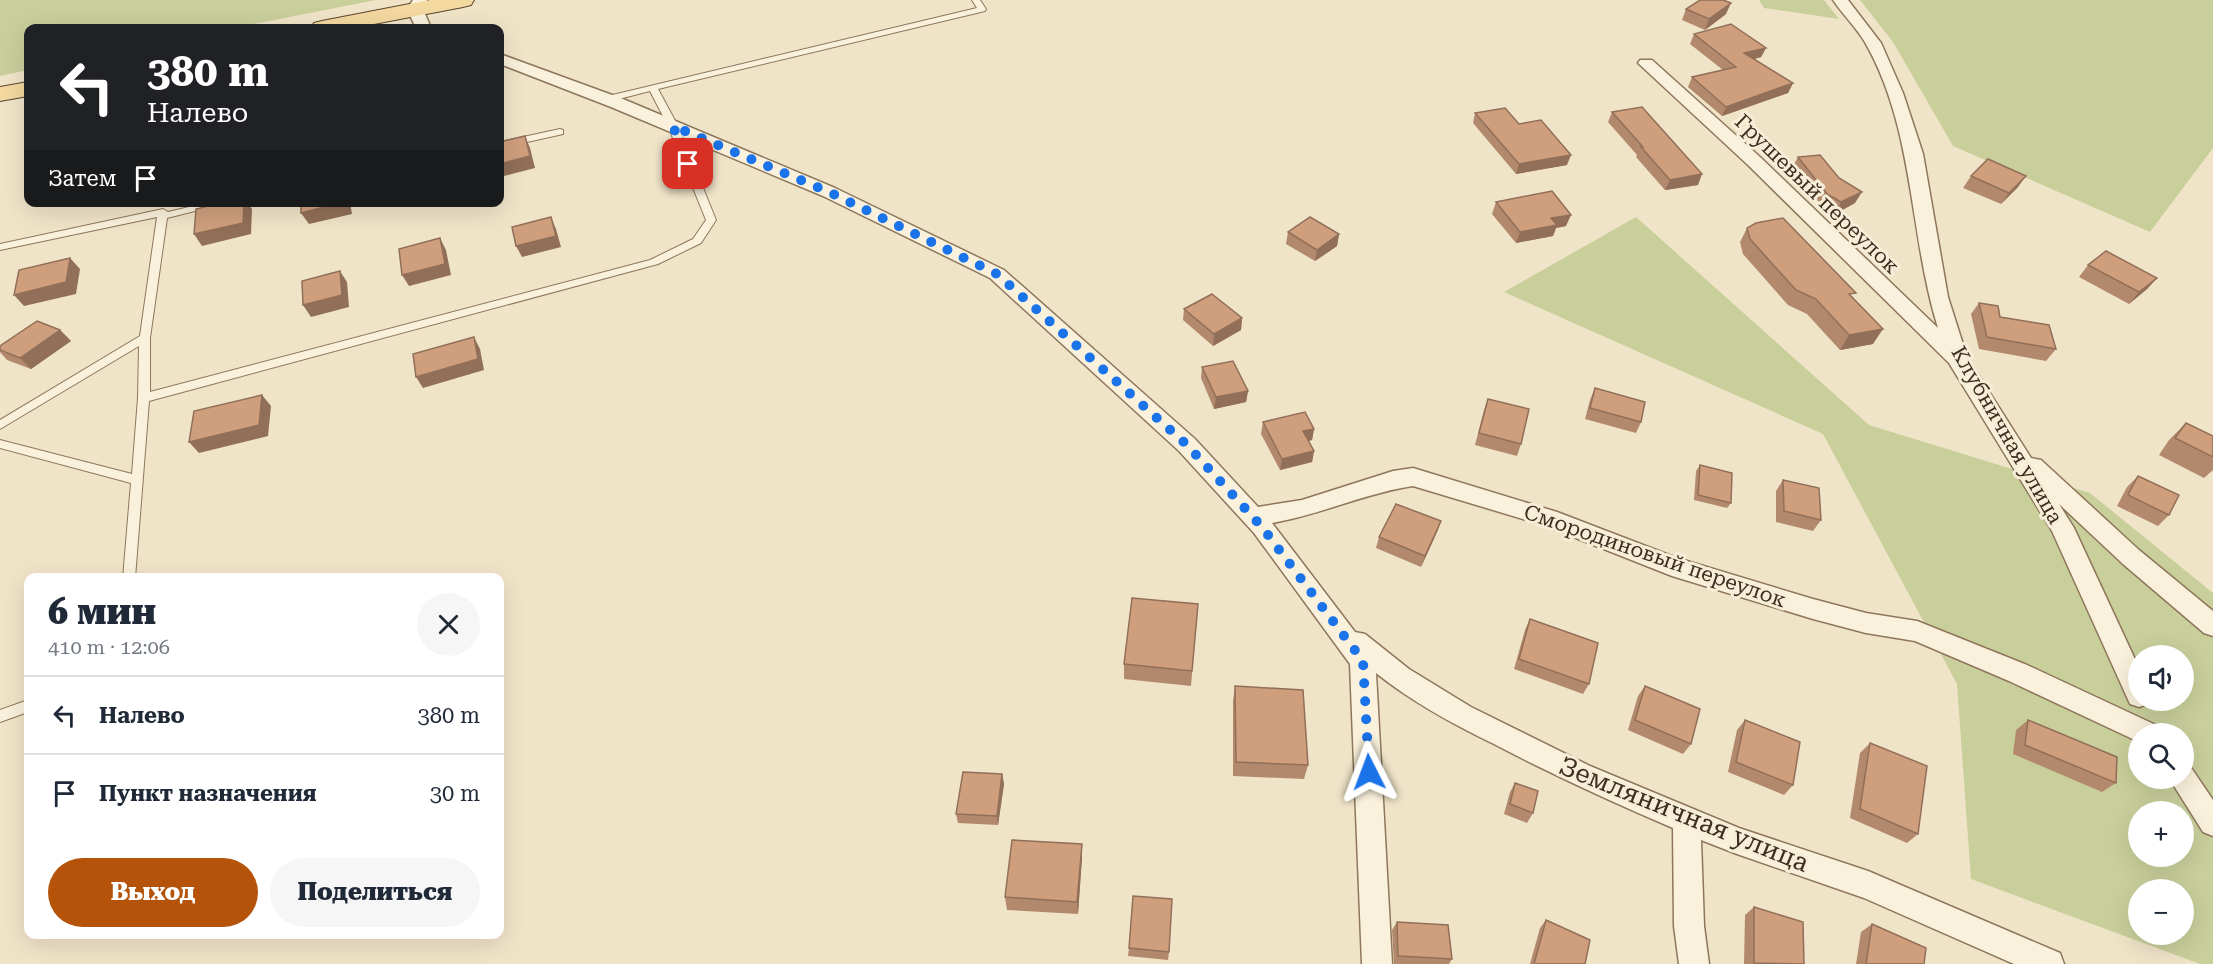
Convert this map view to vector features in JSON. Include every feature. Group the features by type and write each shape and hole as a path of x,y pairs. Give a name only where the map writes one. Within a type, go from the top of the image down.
{"main road":[{"path":"348,24 419,13 463,0"},
{"path":"0,94 24,90"}],"street":[{"name":"Клубничная улица","path":"1840,0 1873,43 1895,93 1914,154 1938,297 1957,358 2062,528 2128,672"},
{"path":"504,60 607,99 829,192 997,274 1187,445 1254,517 1363,661 1377,964"},
{"name":"Грушевый переулок","path":"1646,63 1762,169 1957,358"},
{"path":"2012,447 2131,557 2213,626"},
{"name":"Смородиновый переулок","path":"1254,517 1302,509 1393,480 1413,477 1549,518 1671,566 1866,624 1917,631 2018,673 2128,724"},
{"name":"Земляничная улица","path":"1338,627 1400,677 1462,715 1580,775 1737,841 1868,885 2049,964"},
{"path":"2189,789 2213,824"},
{"path":"1687,820 1689,926 1694,964"}],"lane":[{"path":"607,99 982,9 976,0"},
{"path":"144,398 654,262 697,241 711,220 673,126 653,88"},
{"path":"504,144 560,132"},
{"path":"162,216 203,207"},
{"path":"0,247 163,212 145,338 144,398 129,573"},
{"path":"0,425 145,338"},
{"path":"0,444 137,480"},
{"path":"0,716 24,707"}],"green space":[{"path":"0,0 376,0 254,24 24,24 24,71 0,76"},
{"path":"1759,0 1824,0 1839,19 1764,8"},
{"path":"1860,0 2213,0 2213,148 2150,232 1953,146 1893,42"},
{"path":"1636,217 1869,425 2090,493 2213,593 2213,964 2200,964 2149,945 2194,945 2194,879 2128,879 2128,937 1971,879 1957,684 1823,434 1504,292"}],"building":[{"path":"1700,0 1723,0 1731,3 1709,19 1686,9"},
{"path":"1731,24 1766,48 1744,53 1793,83 1726,107 1692,77 1736,67 1694,34"},
{"path":"1642,107 1702,174 1670,180 1612,112"},
{"path":"1505,108 1519,124 1541,120 1571,155 1519,164 1475,113"},
{"path":"525,136 530,156 504,163 504,141"},
{"path":"1820,155 1839,178 1862,192 1841,202 1827,194 1798,157"},
{"path":"1988,159 2026,176 2009,193 1971,176"},
{"path":"1552,191 1571,215 1551,218 1557,225 1520,232 1496,202"},
{"path":"244,207 243,223 194,234 196,209"},
{"path":"301,207 324,207 301,213"},
{"path":"551,217 556,236 516,246 512,227"},
{"path":"1310,217 1339,234 1317,250 1288,232"},
{"path":"1783,218 1856,293 1849,294 1883,329 1849,335 1816,299 1796,290 1750,239 1747,228 1756,223"},
{"path":"440,238 445,264 402,275 399,249"},
{"path":"2106,251 2157,278 2139,292 2088,265"},
{"path":"70,258 66,282 14,295 19,270"},
{"path":"340,271 342,295 303,305 302,281"},
{"path":"1212,294 1242,318 1214,334 1184,309"},
{"path":"1979,303 1998,306 2000,317 2049,325 2056,349 1987,337"},
{"path":"37,321 60,330 20,358 0,350 0,346"},
{"path":"474,337 478,359 416,377 413,354"},
{"path":"1233,361 1248,391 1216,397 1202,367"},
{"path":"1595,388 1645,402 1641,422 1590,408"},
{"path":"262,395 259,425 189,442 194,411"},
{"path":"1488,399 1529,409 1521,444 1479,433"},
{"path":"1305,412 1314,429 1303,431 1314,451 1282,459 1263,422"},
{"path":"2186,423 2213,436 2213,457 2175,438"},
{"path":"1700,465 1732,473 1731,503 1698,495"},
{"path":"2138,476 2179,495 2169,515 2128,495"},
{"path":"1783,480 1819,488 1821,520 1784,511"},
{"path":"1396,504 1441,521 1425,556 1379,537"},
{"path":"1132,598 1198,604 1192,671 1124,664"},
{"path":"1530,619 1598,643 1589,684 1519,659"},
{"path":"1235,686 1303,690 1308,765 1236,762"},
{"path":"1645,686 1700,709 1691,744 1635,720"},
{"path":"1745,720 1800,742 1793,785 1736,762"},
{"path":"2028,720 2117,757 2116,783 2025,745"},
{"path":"1870,743 1927,766 1918,834 1860,809"},
{"path":"963,772 1002,774 997,816 956,814"},
{"path":"1515,783 1538,791 1533,813 1510,804"},
{"path":"1012,840 1082,844 1077,902 1005,897"},
{"path":"1133,896 1172,899 1169,952 1129,948"},
{"path":"1754,907 1803,922 1804,964 1754,963"},
{"path":"1546,920 1590,940 1585,964 1534,964"},
{"path":"1397,922 1448,925 1452,959 1398,956"},
{"path":"1872,924 1926,948 1924,964 1866,964"}],"route":[{"path":"688,164 673,126 829,192 997,274 1187,445 1262,527 1338,627 1363,661 1369,772"}]}
